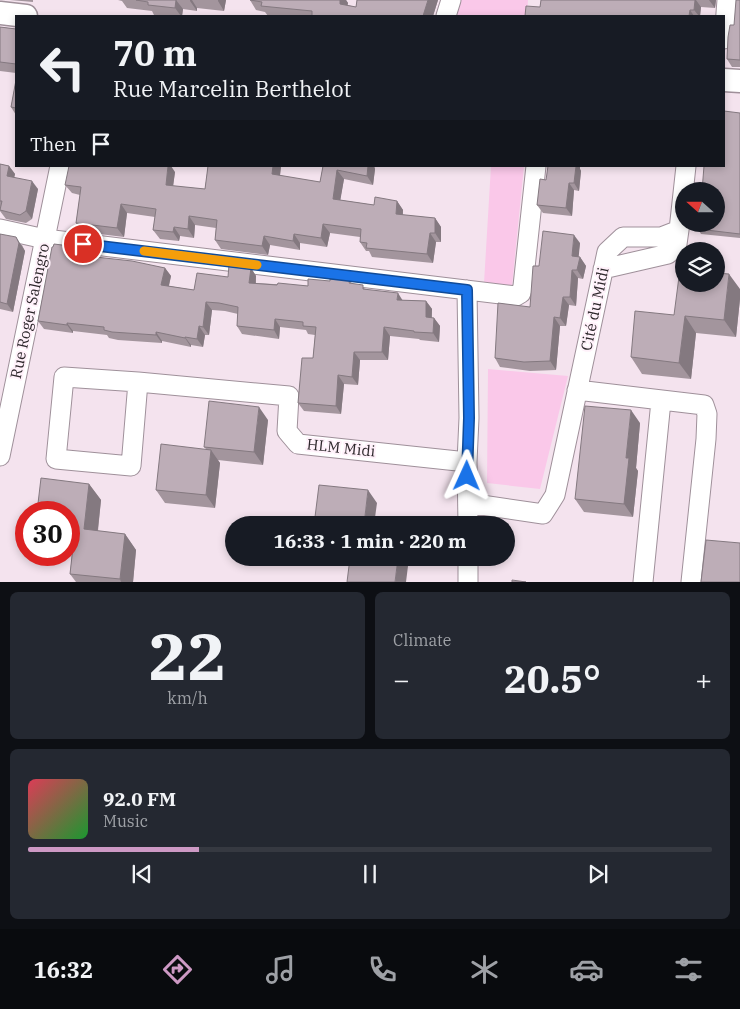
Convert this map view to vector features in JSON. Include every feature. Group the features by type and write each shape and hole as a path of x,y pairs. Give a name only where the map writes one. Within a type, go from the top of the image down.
{"street":[{"path":"446,15 451,0"},
{"path":"725,26 727,0"},
{"path":"0,13 17,15"},
{"path":"725,80 740,81"},
{"name":"Rue Roger Salengro","path":"0,456 5,406 45,239 60,167"},
{"path":"0,229 45,239 516,296 521,292 523,286 536,167"},
{"path":"684,182 686,167"},
{"name":"Cité du Midi","path":"468,504 543,514 555,495 607,252 623,237 661,237 675,232"},
{"path":"603,269 668,254 677,244 679,232"},
{"path":"467,290 468,516"},
{"name":"HLM Midi","path":"138,382 130,466 56,459 64,377 138,382 289,396 287,431 298,444 467,462"},
{"path":"578,390 704,405 707,414 691,582"},
{"path":"643,582 661,400"},
{"path":"468,566 468,582"}],"shaded area":[{"path":"453,0 528,0 527,15 451,15"},
{"path":"491,167 524,167 512,286 484,283"},
{"path":"488,369 568,376 540,489 487,483"}],"building":[{"path":"136,0 176,0 175,8 148,5 148,2"},
{"path":"250,0 340,0 340,4 356,7 357,0 428,0 423,15 312,15 312,11 261,6 262,2"},
{"path":"541,0 695,0 694,10 690,10 689,15 525,15 526,6 540,7"},
{"path":"736,0 740,0 740,60 727,59 728,37 730,25 734,25"},
{"path":"0,27 15,29 15,64 0,62"},
{"path":"15,85 15,108 11,107"},
{"path":"725,111 740,113 740,234 723,232 725,232 725,182 703,182 704,167 725,167"},
{"path":"0,164 9,166 7,176 32,181 26,211 20,215 0,210 2,201 0,201"},
{"path":"69,167 168,167 166,185 205,189 208,167 273,167 272,174 320,182 323,167 368,167 367,176 337,170 333,199 374,205 375,197 397,201 396,214 435,218 435,233 430,233 427,254 366,248 367,243 360,242 361,229 323,224 321,238 294,234 293,241 264,236 262,246 215,240 217,220 189,216 188,229 174,227 173,232 153,230 156,209 121,204 117,228 76,223 81,187 65,185"},
{"path":"548,167 576,167 574,183 569,183 566,208 537,205 540,179 546,180"},
{"path":"543,231 574,235 572,256 580,257 577,270 572,270 570,297 563,297 560,318 554,317 550,361 524,362 495,358 498,303 530,307 533,266 539,266"},
{"path":"0,234 16,237 19,243 7,304 0,302"},
{"path":"54,244 78,247 77,255 132,261 165,268 161,285 194,290 197,273 228,277 229,265 251,268 249,283 308,286 308,279 350,280 349,283 363,285 363,289 398,293 397,300 426,301 426,317 434,318 433,333 384,327 382,352 354,352 352,377 338,375 336,406 298,403 302,358 313,358 316,327 303,326 303,322 275,319 274,330 237,326 238,307 206,302 203,327 199,326 197,339 156,332 156,335 112,332 104,330 104,327 38,321"},
{"path":"725,274 729,274 724,320 685,316 679,363 631,357 635,311 674,315 677,292 725,292"},
{"path":"209,401 259,407 254,452 204,447"},
{"path":"585,406 631,410 626,458 629,458 624,504 575,499"},
{"path":"161,444 211,450 206,495 156,490"},
{"path":"41,478 89,484 84,529 125,534 120,579 70,574 71,566 80,566 80,501 38,501"},
{"path":"319,485 368,490 365,516 315,516"},
{"path":"706,540 740,543 740,582 701,582"},
{"path":"349,566 397,566 395,582 347,582"}],"slow traffic":[{"path":"144,251 257,265"}],"route":[{"path":"83,244 467,290 469,418 467,476"}]}
